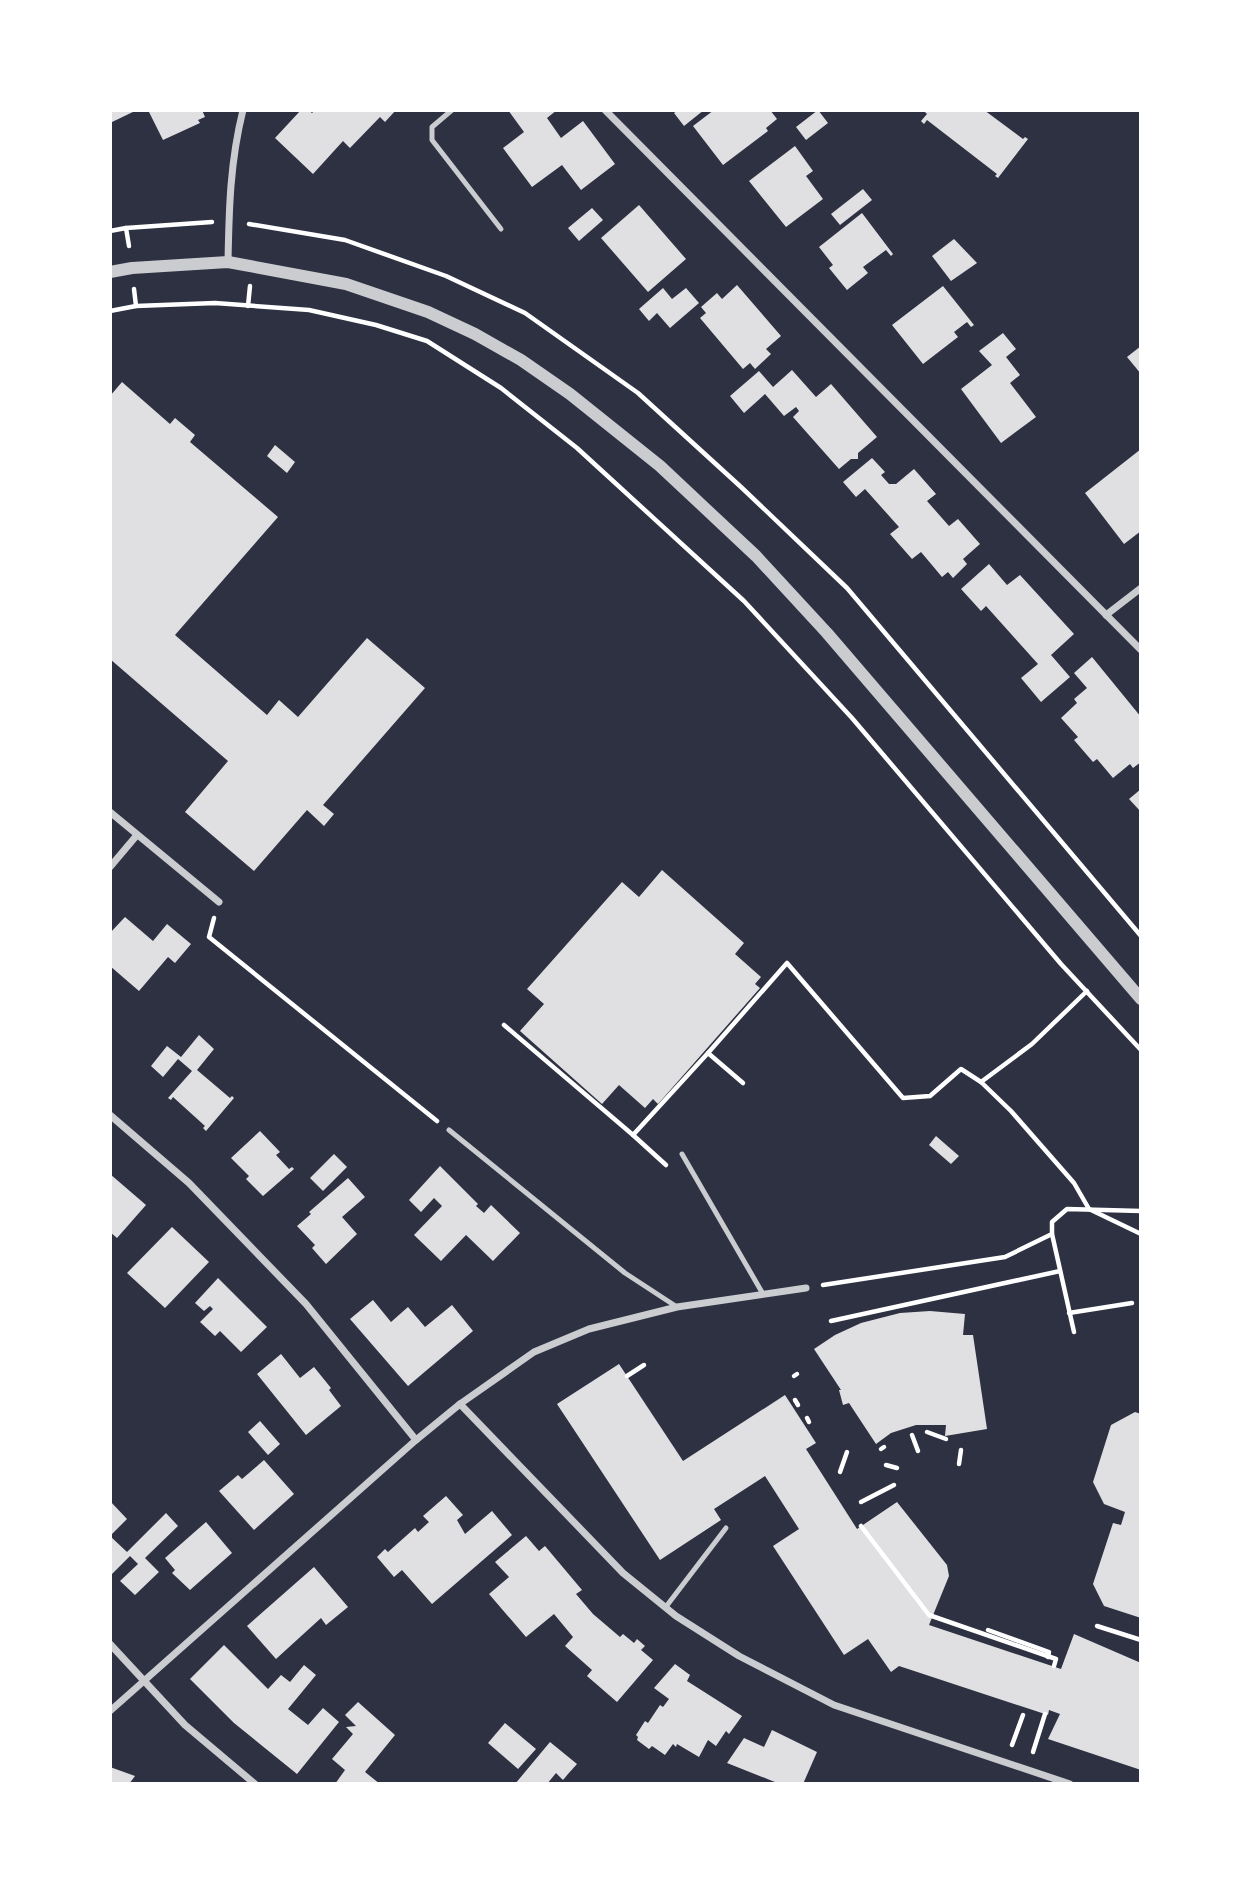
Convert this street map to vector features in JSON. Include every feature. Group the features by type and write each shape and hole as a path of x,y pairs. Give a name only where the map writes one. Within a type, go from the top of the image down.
{"street":[{"path":"228,262 229,194 234,147 243,110"},
{"path":"606,110 1141,650"},
{"path":"110,272 132,268 228,262 346,284 418,308 521,359 570,394 660,466 757,556 827,633 1115,972 1141,999"},
{"path":"1106,615 1141,588"},
{"path":"110,813 219,902"},
{"path":"110,867 137,835"},
{"path":"110,1115 189,1183 306,1304 416,1440"},
{"path":"110,1711 416,1440 460,1404 534,1352 589,1329 677,1307 806,1288"},
{"path":"460,1404 623,1573 666,1608 739,1656 834,1705 1070,1784"},
{"path":"110,1644 185,1725 255,1784"}],"lane":[{"path":"452,110 432,127 432,141 500,229"},
{"path":"449,1130 625,1273 677,1307"},
{"path":"682,1154 763,1294"},
{"path":"666,1608 726,1528"}],"path":[{"path":"110,311 136,306 215,303 309,310 376,325 427,341 501,388 577,448 744,601 852,718 1061,964 1141,1050"},
{"path":"219,902 209,937 449,1130"},
{"path":"633,1135 787,963 902,1098 930,1096 961,1069 981,1083 1011,1111 1074,1183 1089,1209 1141,1234"},
{"path":"981,1083 1032,1044 1087,991"},
{"path":"504,1025 669,1168"},
{"path":"708,1053 743,1083"},
{"path":"1074,1332 1052,1234 1052,1222 1067,1209 1141,1212"},
{"path":"806,1288 1005,1256 1052,1234"},
{"path":"831,1321 1060,1271"},
{"path":"1069,1313 1132,1303"},
{"path":"627,1376 644,1365"},
{"path":"927,1432 946,1439"},
{"path":"912,1435 918,1451"},
{"path":"960,1464 961,1450"},
{"path":"840,1472 847,1452"},
{"path":"886,1465 897,1468"},
{"path":"861,1502 894,1485"},
{"path":"861,1526 929,1615 1056,1659 1054,1666"},
{"path":"1097,1626 1141,1640"},
{"path":"988,1630 1049,1652 1048,1657"},
{"path":"1027,1770 1045,1714"},
{"path":"1006,1762 1023,1715"}],"building":[{"path":"110,110 137,110 110,123"},
{"path":"148,110 202,110 205,117 198,120 200,123 163,140"},
{"path":"301,110 312,113 315,110 396,110 385,122 380,117 350,148 343,141 313,174 275,138"},
{"path":"508,110 557,110 547,118 561,138 583,121 615,164 581,190 562,165 532,187 503,148 524,132"},
{"path":"678,110 704,110 684,126 674,113"},
{"path":"714,110 770,110 777,119 766,128 768,131 723,165 693,126"},
{"path":"818,110 828,123 806,140 796,127"},
{"path":"923,110 984,110 1023,139 1028,139 998,178 995,176 997,174 927,120 924,124 921,121 927,114"},
{"path":"795,146 813,171 806,176 823,199 786,227 749,181"},
{"path":"863,189 872,200 840,225 831,214"},
{"path":"639,205 686,259 648,292 601,238"},
{"path":"592,208 603,220 579,241 568,228"},
{"path":"862,213 893,254 891,256 886,250 863,267 868,273 847,290 829,268 833,265 819,247"},
{"path":"954,239 977,263 951,281 932,256"},
{"path":"737,285 781,336 766,349 771,354 755,369 750,363 743,369 700,318 706,313 701,307 717,293 722,299"},
{"path":"943,286 974,325 971,327 967,322 954,332 958,337 923,364 892,325"},
{"path":"663,288 672,299 686,288 699,303 670,328 657,313 649,321 639,309"},
{"path":"1003,333 1016,349 1006,357 1020,375 1010,383 1036,417 1001,443 961,389 992,365 979,351"},
{"path":"1141,346 1141,374 1127,357"},
{"path":"792,370 816,397 831,384 877,437 858,453 858,459 851,459 839,469 793,417 799,411 796,407 784,416 765,394 744,413 730,396 759,371 773,387"},
{"path":"122,382 170,424 175,418 195,435 190,442 278,517 175,635 267,715 279,700 298,717 367,638 425,688 323,805 334,814 324,826 307,810 254,871 185,812 228,761 110,659 110,396"},
{"path":"275,445 295,462 287,473 267,456"},
{"path":"1141,449 1141,531 1124,544 1085,493"},
{"path":"872,458 885,472 881,475 889,484 896,484 914,469 936,494 927,501 949,526 958,519 980,544 963,559 967,564 953,578 948,572 942,577 921,552 912,559 890,534 899,527 865,489 856,497 843,482"},
{"path":"989,564 1007,585 1020,575 1074,634 1051,655 1070,677 1041,702 1021,678 1038,664 986,606 981,611 961,589"},
{"path":"1092,657 1141,717 1141,762 1133,768 1130,764 1113,778 1097,759 1093,762 1074,740 1078,737 1061,718 1077,703 1074,699 1087,688 1074,673"},
{"path":"1141,789 1141,812 1129,799"},
{"path":"662,870 744,943 735,954 761,977 755,984 760,988 658,1104 653,1099 645,1108 619,1085 602,1104 520,1031 544,1004 527,989 622,882 639,897"},
{"path":"125,917 153,941 167,924 191,944 175,963 168,957 139,991 110,966 110,933"},
{"path":"199,1035 214,1049 197,1070 230,1098 234,1098 206,1131 203,1128 205,1126 173,1097 171,1100 168,1098 192,1071 178,1059 163,1077 151,1066 167,1046 181,1057"},
{"path":"260,1131 280,1152 276,1155 289,1169 294,1169 263,1196 246,1179 249,1176 231,1158"},
{"path":"936,1136 959,1156 951,1164 929,1145"},
{"path":"334,1154 347,1167 323,1191 310,1178"},
{"path":"440,1166 484,1213 491,1205 520,1233 493,1261 466,1235 441,1261 414,1235 442,1206 434,1198 421,1212 409,1200"},
{"path":"110,1174 146,1205 117,1238 110,1232"},
{"path":"348,1178 365,1197 342,1217 357,1234 326,1264 312,1248 315,1245 297,1226"},
{"path":"172,1227 209,1262 165,1308 127,1273"},
{"path":"218,1278 267,1327 241,1352 220,1331 215,1336 200,1322 213,1309 210,1306 204,1311 195,1303"},
{"path":"373,1300 391,1322 408,1307 425,1327 452,1305 473,1331 408,1386 350,1319"},
{"path":"930,1311 965,1314 963,1335 973,1335 987,1429 945,1436 946,1425 916,1425 891,1433 876,1444 849,1403 843,1405 841,1390 814,1349 861,1323 900,1313"},
{"path":"281,1354 300,1378 314,1367 341,1406 306,1435 257,1374"},
{"path":"619,1364 683,1461 785,1395 816,1443 806,1449 857,1529 897,1502 947,1565 949,1576 929,1625 1061,1669 1074,1634 1141,1663 1141,1770 1048,1739 1060,1714 1049,1710 1048,1715 899,1666 891,1672 868,1639 844,1655 773,1546 799,1529 765,1476 714,1509 721,1520 660,1560 557,1404"},
{"path":"1135,1412 1141,1414 1141,1618 1104,1606 1093,1584 1113,1523 1121,1525 1125,1512 1104,1504 1093,1482 1111,1425"},
{"path":"260,1421 280,1444 268,1455 248,1432"},
{"path":"264,1460 294,1494 254,1530 219,1491 238,1475 242,1479"},
{"path":"446,1496 463,1515 457,1520 465,1534 492,1511 512,1535 432,1604 402,1570 394,1577 377,1557 385,1549 388,1552 415,1528 418,1532 429,1522 423,1516"},
{"path":"110,1501 127,1519 110,1536"},
{"path":"166,1513 178,1526 145,1558 159,1572 135,1595 120,1581 138,1564 130,1556 110,1576 110,1536 127,1552"},
{"path":"206,1522 232,1553 190,1590 172,1573 175,1570 165,1558"},
{"path":"526,1536 539,1551 545,1546 582,1590 576,1594 593,1614 620,1637 623,1634 634,1643 637,1639 645,1646 641,1650 653,1660 617,1702 587,1676 592,1670 565,1646 573,1637 554,1614 526,1637 489,1594 509,1577 495,1562"},
{"path":"314,1567 348,1607 326,1625 321,1618 276,1659 247,1626"},
{"path":"224,1645 268,1689 281,1675 290,1682 304,1665 316,1675 288,1709 308,1725 323,1708 339,1722 297,1774 234,1723 190,1679"},
{"path":"675,1664 690,1675 687,1681 742,1716 729,1734 726,1731 716,1746 708,1740 699,1757 677,1744 676,1747 673,1744 665,1755 652,1746 649,1749 637,1740 636,1735 645,1721 648,1723 660,1705 663,1707 669,1699 654,1688"},
{"path":"358,1702 395,1735 365,1772 380,1784 335,1784 345,1770 332,1759 353,1734 346,1727 356,1726 345,1715"},
{"path":"505,1723 536,1749 518,1769 488,1743"},
{"path":"772,1730 817,1752 803,1784 780,1784 727,1763 744,1738 764,1747"},
{"path":"550,1742 577,1764 563,1780 556,1773 547,1784 515,1784"},
{"path":"110,1767 135,1776 129,1784 110,1784"}]}
